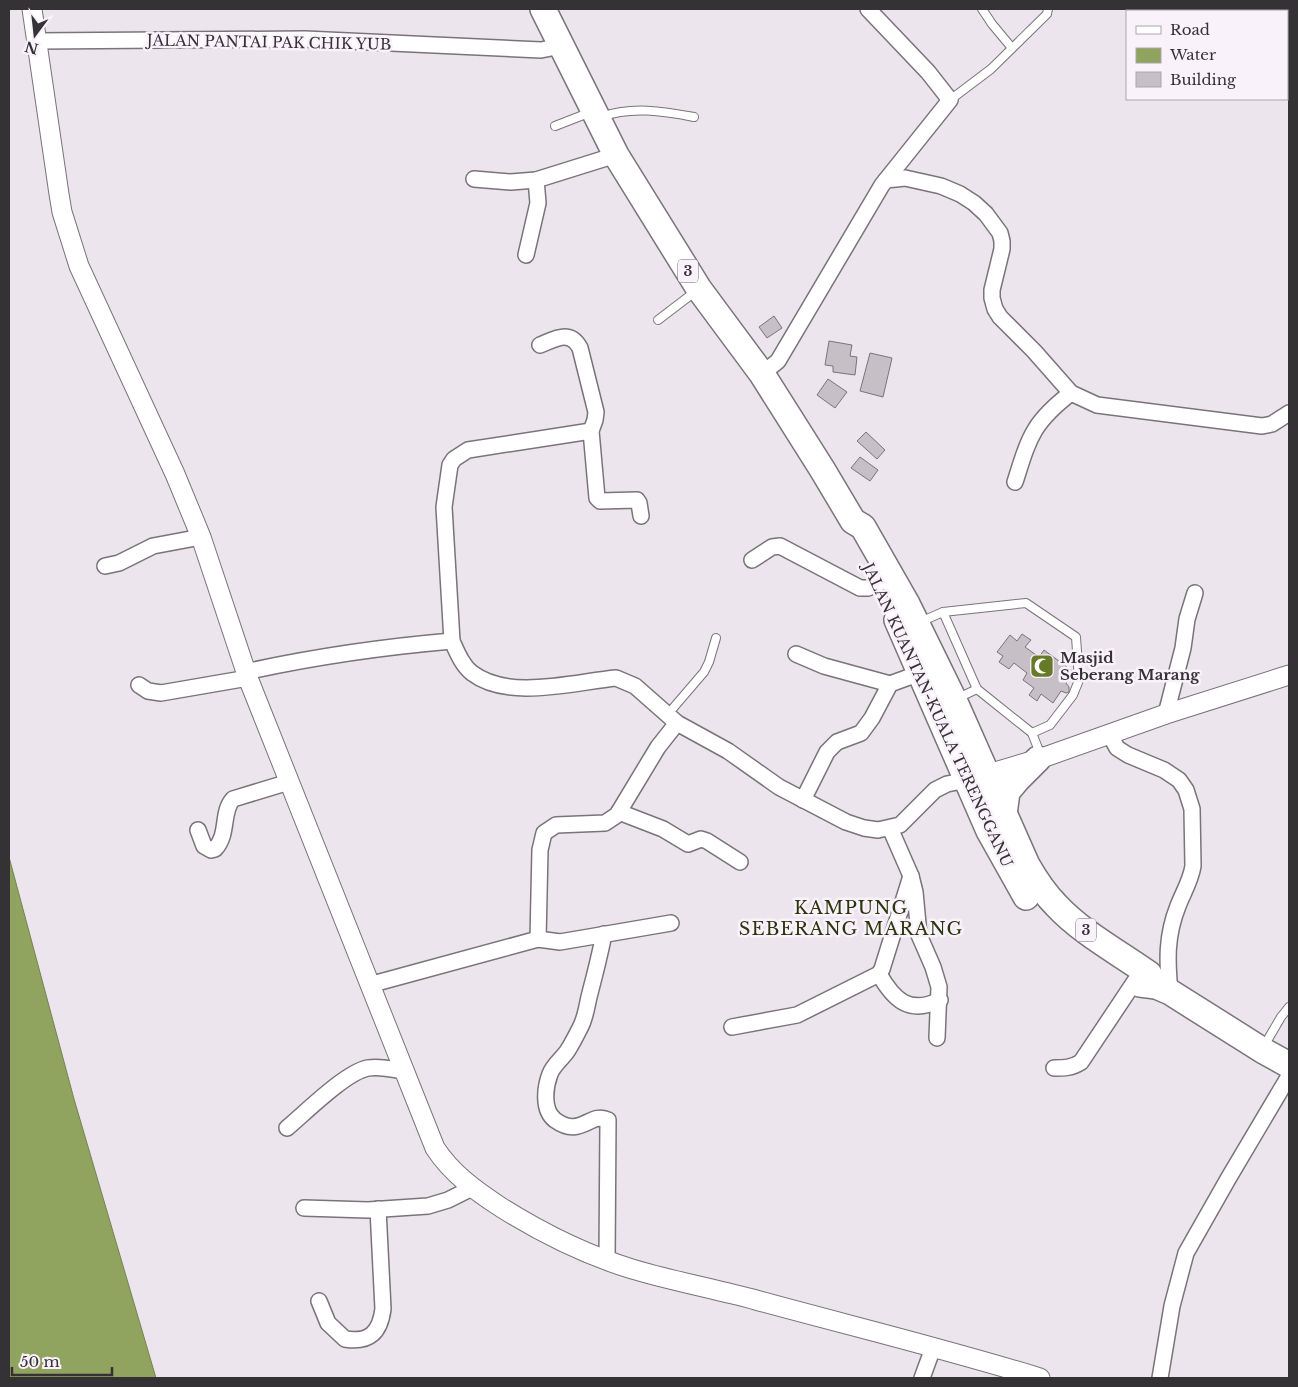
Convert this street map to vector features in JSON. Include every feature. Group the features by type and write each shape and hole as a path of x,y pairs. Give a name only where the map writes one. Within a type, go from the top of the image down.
{"highway":[{"name":"JALAN KUANTAN-KUALA TERENGGANU","path":"543,9 616,155 699,289 762,374 853,521 863,527 907,604 954,700 977,777 989,831 1025,895 1048,921 1153,986 1289,1065"},
{"name":"JALAN KUANTAN-KUALA TERENGGANU","path":"853,521 852,531 897,620 920,673 977,777 1004,814 1027,865 1040,887 1055,905 1076,923 1149,974 1153,986"},
{"path":"1004,814 1008,792 1017,780 1040,759"}],"street":[{"path":"32,9 59,194 71,244 79,266 175,474 201,538 246,675 435,1148 454,1172 472,1188 512,1214 592,1255 631,1269 739,1295 934,1348 1018,1375 1040,1378"},
{"path":"762,374 778,361 884,183 950,100 928,72 868,9"},
{"name":"JALAN PANTAI PAK CHIK YUB","path":"37,40 305,39 541,50 561,46"},
{"path":"474,179 511,182 536,180 616,155"},
{"path":"884,183 904,178 941,186 960,194 986,214 1000,233 1002,241 1002,249 992,290 995,309 1000,317 1034,351 1071,394 1097,404 1262,426 1272,424 1289,413"},
{"path":"526,255 538,203 536,180"},
{"path":"540,345 566,337 574,339 578,343 596,412 591,431 597,498 600,500 637,500 641,516"},
{"path":"1015,482 1027,445 1036,427 1051,409 1071,394"},
{"path":"591,431 468,450 454,459 448,473 444,507 452,641 461,660 471,672 495,683 524,688 621,679 636,686 672,719 728,751 779,786 846,822 878,830 900,825 935,790 947,784 1040,759 1166,714 1289,675"},
{"path":"105,566 119,563 153,546 201,538"},
{"path":"752,560 772,546 780,546 860,588 868,588 878,584"},
{"path":"1166,714 1183,648 1187,619 1196,593"},
{"path":"138,685 148,691 161,693 246,675 292,662 452,641"},
{"path":"796,654 824,666 890,684 920,673"},
{"path":"803,800 827,752 837,742 861,733 872,718 890,684"},
{"path":"538,939 540,850 544,833 556,825 605,823 611,820 619,812 658,747 672,719"},
{"path":"1054,1068 1076,1066 1108,1019 1153,986 1167,954 1177,907 1192,874 1190,797 1179,780 1164,770 1128,755 1117,748 1110,735"},
{"path":"198,830 204,846 211,850 216,849 221,842 228,806 233,799 289,782"},
{"path":"619,812 654,826 688,844 700,839 740,862"},
{"path":"890,828 911,876 915,892 918,935 939,987 940,1000 937,1038"},
{"path":"732,1027 797,1015 879,974 911,876"},
{"path":"369,985 538,939 560,942 671,923"},
{"path":"604,934 582,1024 568,1050 552,1069 546,1105 548,1113 553,1118 570,1127 576,1127 600,1118 608,1120 607,1260"},
{"path":"879,974 892,994 904,1003 914,1007 923,1007 940,1000"},
{"path":"376,1067 395,1051"},
{"path":"287,1128 350,1075 366,1068 376,1067 403,1071"},
{"path":"1160,1378 1172,1306 1186,1253 1289,1076"},
{"path":"304,1208 378,1209 441,1204 472,1188"},
{"path":"319,1301 328,1323 345,1339 361,1340 371,1335 377,1329 381,1322 382,1308 378,1209"},
{"path":"922,1378 934,1348"}],"lane":[{"path":"982,9 988,20 1012,48"},
{"path":"950,100 991,69 1047,14 1048,9"},
{"path":"555,126 595,115 648,110 694,117"},
{"path":"658,320 699,289"},
{"path":"916,624 943,612 1026,603 1076,636 1079,680 1073,695 1050,725 1032,733"},
{"path":"943,612 977,689 1032,733 1040,759"},
{"path":"672,719 704,672 716,638"},
{"path":"954,700 977,689"},
{"path":"1262,1050 1289,1007"}],"water":[{"path":"9,857 74,1099 156,1378 9,1378"}],"building":[{"path":"774,316 782,328 767,338 759,327"},
{"path":"829,341 852,345 850,356 857,357 855,375 833,372 833,366 825,365"},
{"path":"870,353 892,358 883,397 860,391"},
{"path":"828,379 847,392 835,408 817,395"},
{"path":"866,432 885,450 877,459 857,441"},
{"path":"860,457 878,470 870,481 851,468"},
{"name":"Masjid Seberang Marang","path":"1022,634 1031,640 1025,647 1039,657 1044,650 1075,673 1066,683 1069,687 1069,692 1061,691 1053,703 1041,694 1037,701 1029,695 1034,688 1023,680 1027,673 1014,663 1009,669 999,662 1003,656 997,652 1010,635 1017,641"}],"place":[{"name":"Masjid Seberang Marang","path":"1042,666"}],"district":[{"name":"KAMPUNG SEBERANG MARANG","path":"851,918"}]}
